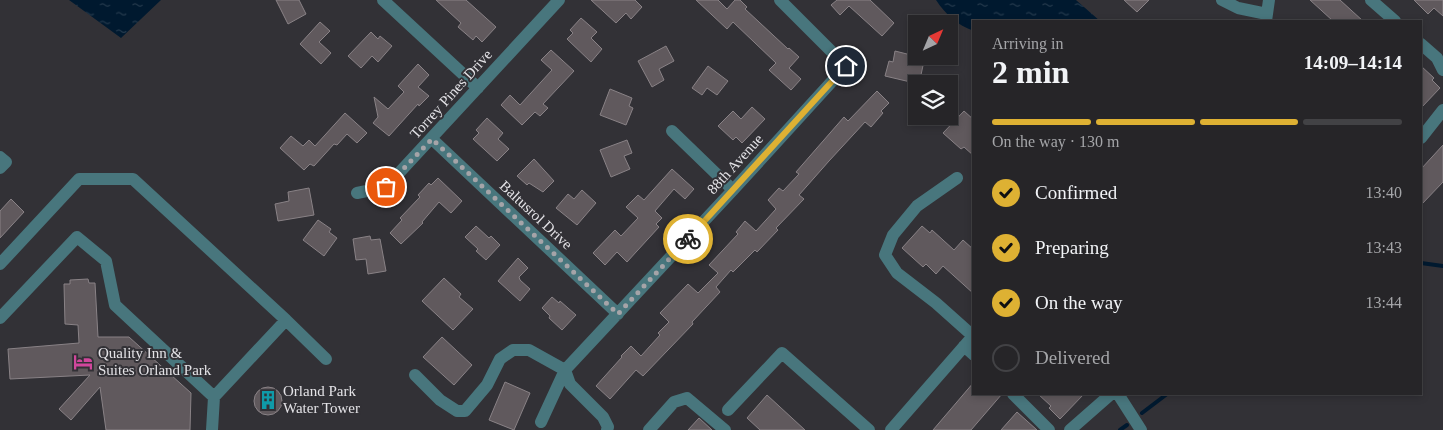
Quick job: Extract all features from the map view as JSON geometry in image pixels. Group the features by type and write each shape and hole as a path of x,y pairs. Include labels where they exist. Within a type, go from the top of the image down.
{"street":[{"path":"384,0 478,88"},
{"name":"Torrey Pines Drive","path":"357,193 386,187 559,0"},
{"name":"88th Avenue","path":"564,370 618,314 846,66 780,0"},
{"path":"1222,0 1267,18 1269,0"},
{"path":"1371,0 1394,20"},
{"path":"1422,45 1437,58 1443,70"},
{"path":"1422,137 1443,110"},
{"path":"672,131 733,190"},
{"name":"Baltusrol Drive","path":"432,139 618,314"},
{"path":"0,157 6,162 0,168"},
{"path":"891,430 970,339 936,303 896,273 885,255 893,235 917,206 958,178"},
{"path":"0,264 79,179 133,179 326,358"},
{"path":"0,318 77,236 106,261 115,305 214,396"},
{"path":"212,430 214,396 286,320"},
{"path":"415,376 440,400 457,411 465,411 487,384 500,359 513,350 529,350 564,370 570,384 603,417 608,427 607,430"},
{"path":"728,410 782,353 869,430"},
{"path":"541,422 564,370"},
{"path":"1014,395 1049,430"},
{"path":"1070,430 1111,395"},
{"path":"1119,395 1140,430"},
{"path":"649,430 674,402 687,398 725,430"}],"water":[{"path":"69,0 161,0 121,38"},
{"path":"936,0 1076,0 1099,20 972,20 972,30 958,23 958,15 948,15"}],"building":[{"path":"276,0 299,0 306,14 288,24"},
{"path":"436,0 466,0 496,27 482,42 476,36 473,40 458,27 461,23"},
{"path":"591,0 635,0 642,7 631,19 626,13 616,23"},
{"path":"696,0 718,0 727,9 735,0 740,0 747,7 745,9 799,57 789,68 801,79 791,90 769,70 776,63 733,22 727,29"},
{"path":"837,0 870,0 894,23 882,36 849,6 840,15 831,5"},
{"path":"1124,0 1149,0 1137,12"},
{"path":"1310,0 1340,0 1362,20 1332,20"},
{"path":"1414,0 1443,0 1443,16 1434,8 1428,14"},
{"path":"581,18 597,32 591,38 602,49 591,62 567,39 573,33 570,30"},
{"path":"320,22 330,31 319,42 331,53 321,64 300,44"},
{"path":"371,32 378,39 380,36 392,46 378,62 372,56 361,68 348,56"},
{"path":"666,46 674,61 659,69 664,80 652,87 638,61"},
{"path":"551,50 574,71 543,104 548,108 540,116 535,112 522,125 501,105 510,95 520,105 552,70 541,60"},
{"path":"895,51 908,54 908,65 923,65 921,75 908,75 908,81 885,76 889,61 893,62"},
{"path":"418,64 429,75 418,87 429,96 419,106 418,104 389,136 373,123 378,117 374,97 388,109 404,92 398,86"},
{"path":"708,66 728,81 717,95 707,88 702,95 692,88"},
{"path":"1422,67 1434,78 1432,80 1440,88 1422,107"},
{"path":"610,89 632,98 629,106 633,108 626,125 600,115"},
{"path":"877,91 889,103 881,111 883,113 871,127 865,122 829,161 799,195 804,199 776,228 778,230 757,252 755,250 733,272 731,270 716,287 720,292 692,322 693,324 643,376 636,370 610,399 596,386 621,356 631,346 641,356 669,322 660,313 688,284 698,293 718,273 709,265 738,234 736,232 745,221 756,231 776,209 768,200 779,188 783,191 799,174 796,172 844,117 848,121"},
{"path":"752,107 765,119 742,143 736,137 733,140 718,126 733,111 741,119"},
{"path":"964,111 972,118 972,154 964,147 961,149 943,133 951,125 958,125 958,117"},
{"path":"345,113 367,133 357,143 347,134 337,145 334,144 314,166 310,164 304,170 280,148 291,136 303,146 309,140 315,146"},
{"path":"487,118 503,133 498,139 509,149 497,161 473,139 479,133 476,130"},
{"path":"627,140 632,153 624,156 630,169 611,177 600,150"},
{"path":"1443,145 1443,182 1422,204 1422,168"},
{"path":"534,159 554,181 543,192 529,183 527,185 517,176"},
{"path":"672,169 694,189 685,199 674,189 655,211 662,218 656,224 659,227 627,262 617,252 605,265 593,253 615,230 621,236 638,218 626,207 638,195 644,200"},
{"path":"438,178 462,201 451,213 439,202 423,223 401,244 390,233 402,220 400,218 420,197 418,195 429,183 431,185"},
{"path":"309,188 314,215 278,221 275,204 289,201 288,192"},
{"path":"582,190 596,203 577,225 556,208 568,194 574,199"},
{"path":"11,199 24,212 0,238 0,211"},
{"path":"318,220 331,229 329,232 337,238 324,256 303,240"},
{"path":"476,226 500,245 486,260 476,251 478,249 465,237"},
{"path":"922,226 930,233 932,230 954,250 963,240 972,248 972,292 943,266 936,274 926,264 923,267 902,248"},
{"path":"370,236 371,240 380,239 386,271 368,274 366,259 356,260 353,239"},
{"path":"518,258 528,268 519,277 520,280 530,289 520,301 498,281"},
{"path":"444,278 461,294 459,297 473,309 453,330 422,301"},
{"name":"Quality Inn & Suites Orland Park","path":"88,279 89,283 95,283 98,337 129,337 191,393 190,430 106,430 100,387 71,420 59,409 90,375 10,379 8,349 79,343 78,325 65,324 64,284 70,284 70,280"},
{"path":"552,297 559,303 560,301 576,315 562,330 549,318 550,316 542,308"},
{"path":"442,337 472,365 454,385 423,357"},
{"path":"505,382 530,393 514,430 489,420"},
{"path":"972,384 972,395 1001,395 971,430 933,430"},
{"name":"Orland Park Water Tower","path":"268,387 278,391 282,401 278,411 268,415 258,411 254,401 258,391"},
{"path":"767,395 805,430 760,430 747,418"},
{"path":"1039,395 1083,395 1060,419 1049,408 1051,406"},
{"path":"1017,412 1037,430 1001,430"},
{"path":"699,418 712,430 688,430"}],"waterway":[{"path":"1422,263 1443,266"},
{"path":"1142,413 1166,395"},
{"path":"1120,430 1127,425"}],"way so far":[{"path":"386,187 432,139 618,314 688,239"}],"place":[{"name":"Quality Inn & Suites Orland Park","path":"83,362"},
{"name":"Orland Park Water Tower","path":"268,400"}],"route":[{"path":"688,239 846,66"}]}
